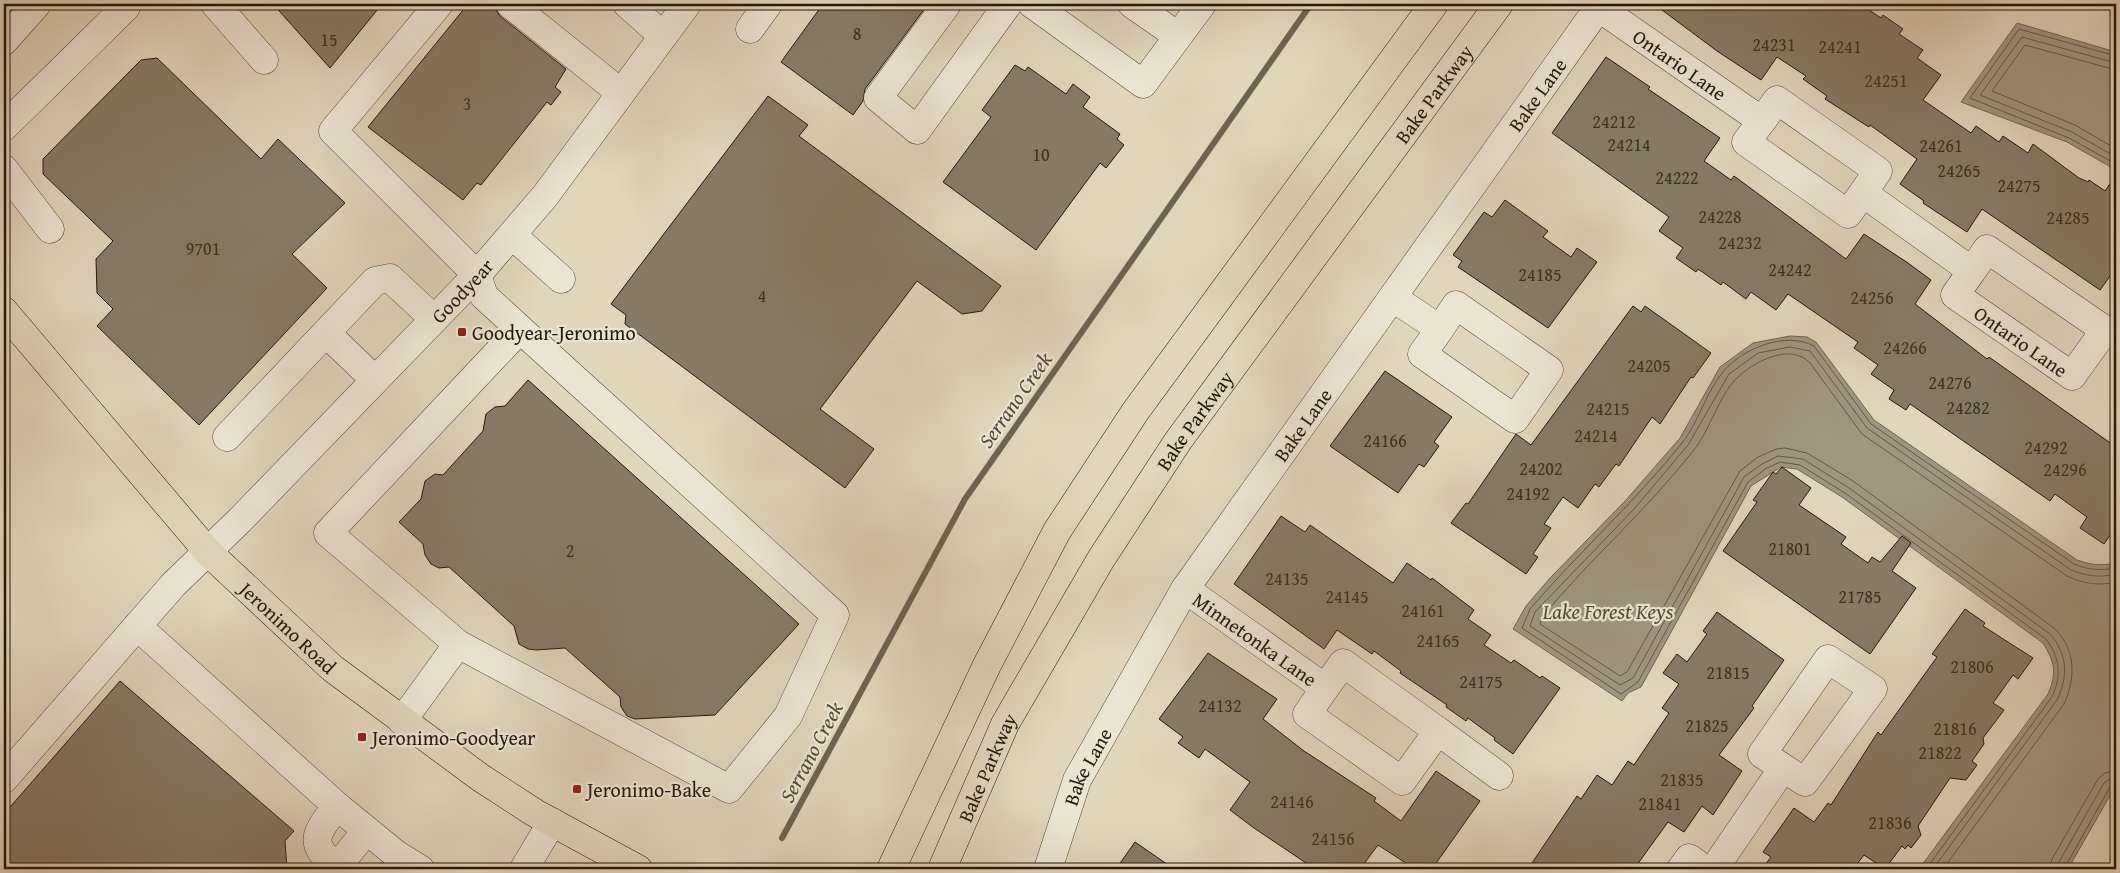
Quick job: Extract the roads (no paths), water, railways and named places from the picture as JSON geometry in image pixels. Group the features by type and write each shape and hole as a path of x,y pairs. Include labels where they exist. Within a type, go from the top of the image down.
{"main road":[{"path":"891,869 987,665 1057,531 1135,412 1434,4"},
{"name":"Bake Parkway","path":"942,869 1005,724 1101,559 1178,441 1499,4"},
{"name":"Jeronimo Road","path":"4,311 208,552 332,668 481,778 552,822 638,869"}],"street":[{"path":"4,41 37,4"},
{"path":"215,4 264,60"},
{"path":"439,4 333,131 477,275 484,296 835,615 788,716 730,789 458,644 328,533 520,329"},
{"path":"510,4 621,93"},
{"path":"627,4 663,36"},
{"name":"Goodyear","path":"4,779 173,585 208,552 477,275 545,196 687,4"},
{"path":"750,29 768,4"},
{"path":"947,4 878,98 918,130 1008,4"},
{"path":"1032,4 1144,84 1202,4"},
{"path":"1132,4 1178,36"},
{"path":"4,127 126,5"},
{"name":"Ontario Lane","path":"1600,5 1762,121"},
{"name":"Bake Lane","path":"1048,869 1077,780 1185,589 1600,5"},
{"path":"1776,100 1878,171 1848,214 1746,142 1762,121 1776,100"},
{"path":"4,169 50,229"},
{"path":"1863,193 1972,271"},
{"path":"512,235 561,279"},
{"name":"Ontario Lane","path":"1987,249 2105,330 2072,376 1955,295 1972,271 1987,249"},
{"path":"227,437 375,280 390,278 434,319"},
{"path":"1393,298 1440,329"},
{"path":"1456,305 1549,370 1515,419 1422,354 1440,329 1456,305"},
{"path":"326,333 375,380"},
{"name":"Minnetonka Lane","path":"1185,589 1326,688"},
{"path":"137,626 366,831 390,862 420,869"},
{"path":"402,721 458,644"},
{"name":"Minnetonka Lane","path":"1343,663 1438,731 1402,781 1307,714 1326,688 1343,663"},
{"path":"1438,731 1499,776"},
{"path":"1714,869 1783,768"},
{"path":"337,806 319,829 318,842 320,853 338,868 366,831"},
{"path":"524,869 552,822"},
{"path":"1681,869 1689,858 1704,869"}],"water":[{"path":"2017,23 2116,52 2116,170 2067,142 1961,102"},
{"name":"Lake Forest Keys","path":"1790,336 1807,337 1816,342 1874,420 2077,560 2096,564 2116,563 2116,785 2068,869 1919,869 2048,694 2054,674 2052,662 2043,643 1842,497 1797,469 1781,467 1751,486 1641,687 1628,693 1622,701 1513,629 1526,606 1550,578 1626,500 1680,438 1720,367 1753,343"}],"waterway":[{"name":"Serrano Creek","path":"782,838 965,499 1311,4"}],"place":[{"name":"Goodyear-Jeronimo","path":"462,332"},
{"name":"Jeronimo-Goodyear","path":"362,737"},
{"name":"Jeronimo-Bake","path":"577,789"}]}
